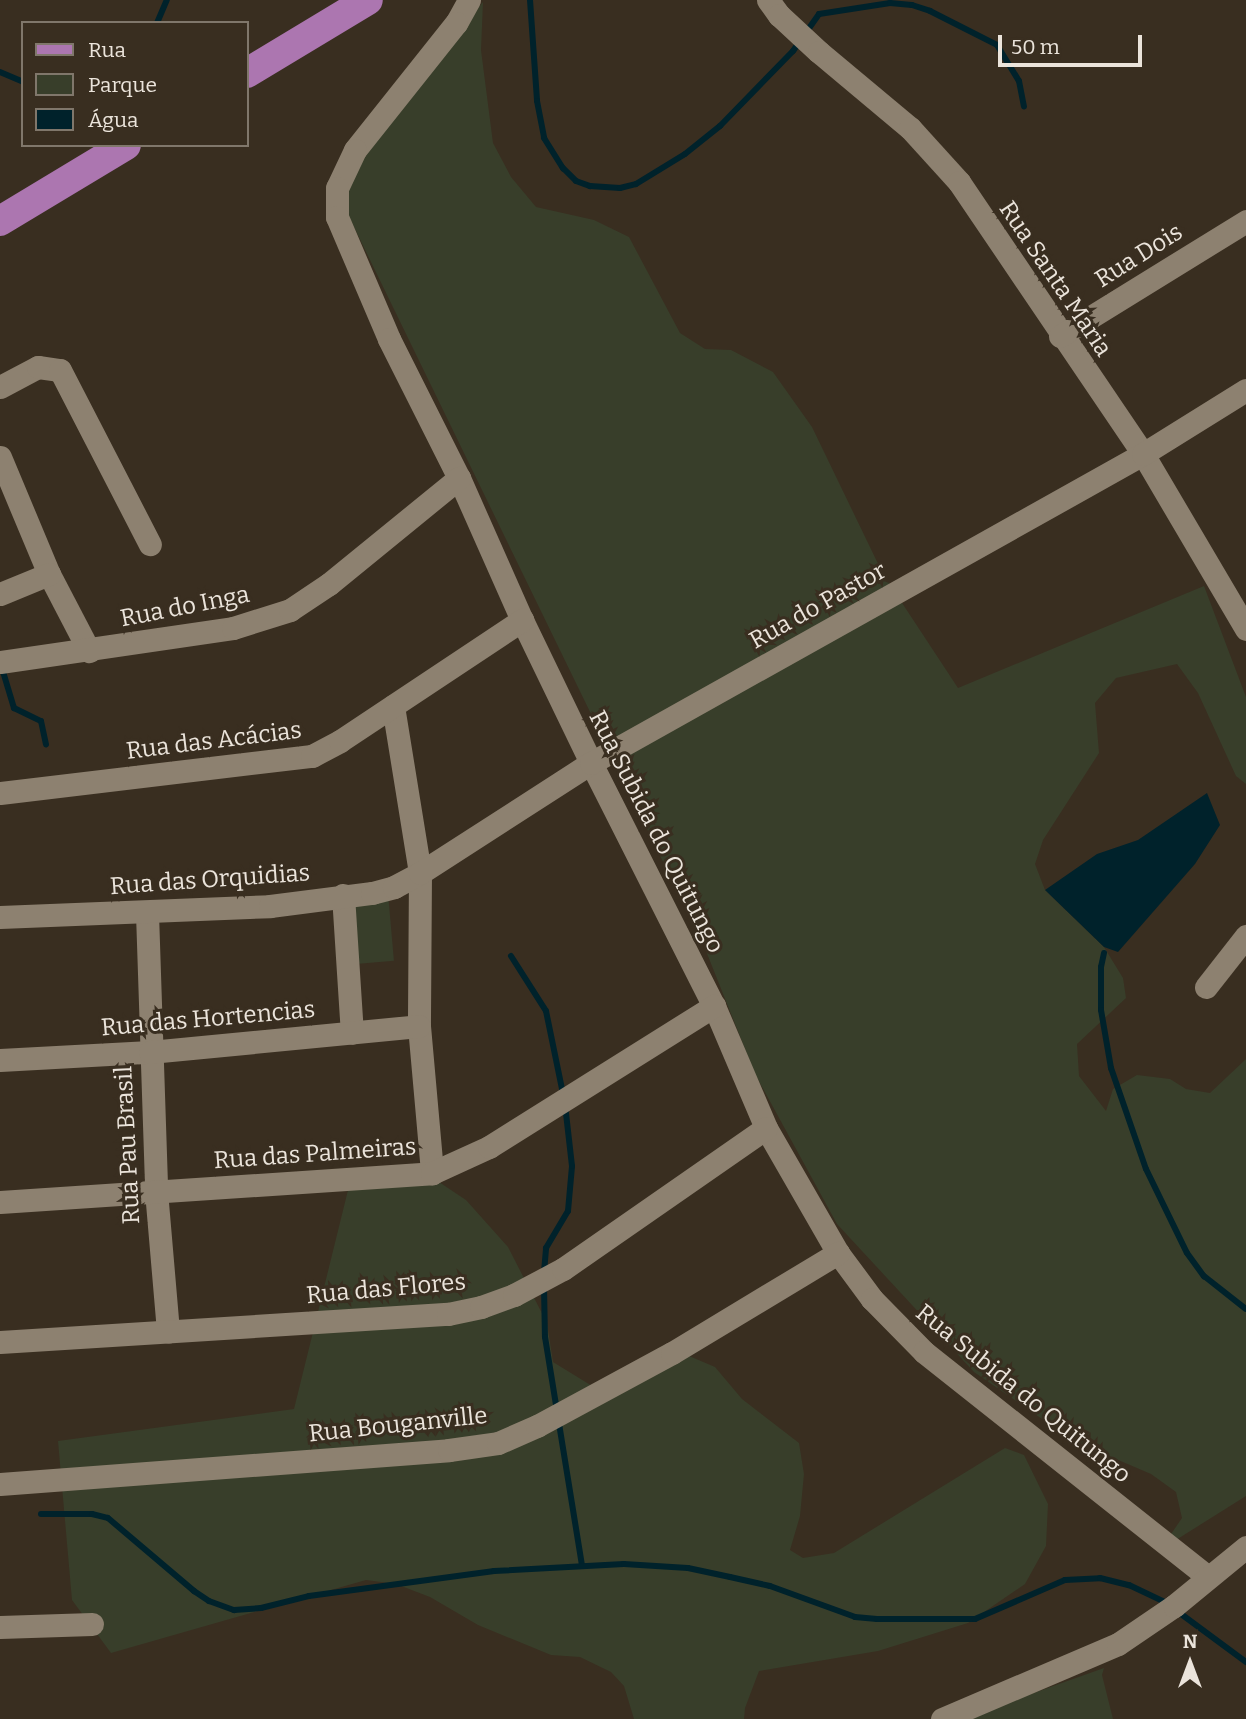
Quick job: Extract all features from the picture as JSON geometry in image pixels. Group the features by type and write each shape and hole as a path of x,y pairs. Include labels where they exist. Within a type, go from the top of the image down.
{"main road":[{"path":"248,72 368,0"},
{"path":"0,221 123,147"}],"street":[{"name":"Rua Subida do Quitungo","path":"469,0 456,23 355,150 337,188 337,217 389,339 459,478 522,620 591,763 714,1006 766,1128 838,1253 873,1299 924,1352 1208,1577"},
{"name":"Rua Santa Maria","path":"768,0 779,15 819,52 910,128 959,182 1060,336 1143,454 1246,629"},
{"name":"Rua Dois","path":"1060,336 1246,221"},
{"path":"0,387 31,370 54,367 64,376 150,544"},
{"name":"Rua do Pastor","path":"420,873 591,763 1143,454 1246,390"},
{"path":"0,457 49,574 89,651"},
{"name":"Rua do Inga","path":"0,662 233,628 290,610 329,584 459,478"},
{"path":"0,594 49,574"},
{"name":"Rua das Acácias","path":"0,793 312,756 522,620"},
{"path":"393,706 420,873 419,1026 432,1172"},
{"name":"Rua das Orquidias","path":"0,917 270,906 372,893 394,887 420,873"},
{"path":"342,895 352,1033"},
{"name":"Rua Pau Brasil","path":"148,913 149,1052 156,1191 168,1331"},
{"path":"1206,987 1246,936"},
{"name":"Rua das Palmeiras","path":"0,1202 432,1172 489,1147 714,1006"},
{"name":"Rua das Hortencias","path":"0,1060 149,1052 419,1026"},
{"name":"Rua das Flores","path":"0,1342 448,1314 481,1307 514,1295 563,1269 766,1128"},
{"name":"Rua Bouganville","path":"0,1484 449,1450 498,1443 537,1426 672,1353 838,1253"},
{"path":"942,1719 1118,1644 1174,1606 1246,1547"},
{"path":"0,1627 92,1624"}],"green space":[{"path":"483,2 481,50 493,143 511,177 536,207 594,220 629,237 680,333 705,349 731,350 773,372 812,427 883,574 958,688 1204,586 1246,697 1246,784 1236,776 1198,693 1177,664 1116,678 1095,703 1099,753 1043,840 1035,864 1045,890 1104,947 1123,978 1126,998 1077,1044 1079,1076 1106,1111 1113,1089 1137,1075 1170,1079 1186,1089 1210,1093 1246,1059 1246,1496 1160,1550 1182,1518 1176,1492 1151,1474 1074,1441 974,1372 837,1224 755,1074 704,946 334,186"},
{"path":"388,893 394,961 356,964 350,896"},
{"path":"351,1178 436,1180 466,1200 508,1247 547,1323 553,1362 597,1389 668,1347 715,1367 742,1399 799,1443 804,1474 800,1516 790,1550 803,1558 834,1553 1005,1448 1024,1455 1048,1504 1046,1546 1025,1584 968,1623 878,1651 759,1671 745,1708 744,1719 634,1719 624,1686 611,1672 580,1657 551,1655 478,1625 430,1597 396,1584 366,1580 111,1653 72,1600 58,1441 294,1409"},
{"path":"1104,1668 1102,1675 1113,1719 960,1719"}],"water":[{"path":"1207,793 1220,825 1195,864 1118,952 1104,947 1045,890 1097,854 1138,840"}],"waterway":[{"path":"158,21 167,0"},
{"path":"530,0 537,101 544,138 563,168 576,181 590,186 620,188 636,184 685,154 720,126 793,51 819,14 890,3 912,5 930,11 997,45 1019,81 1024,107"},
{"path":"0,72 21,81"},
{"path":"1,665 14,708 41,721 46,744"},
{"path":"1104,953 1101,967 1101,1010 1111,1068 1146,1169 1187,1253 1204,1276 1246,1309"},
{"path":"511,956 546,1011 563,1094"},
{"path":"544,1272 546,1248 568,1211 572,1166 565,1105"},
{"path":"544,1287 545,1337 582,1565"},
{"path":"41,1514 92,1514 108,1518 194,1591 209,1601 234,1610 261,1608 309,1596 494,1571 624,1564 688,1568 730,1577 770,1586 855,1617 877,1619 975,1619 1065,1580 1100,1578 1129,1585 1169,1604"},
{"path":"1177,1611 1246,1662"}]}
